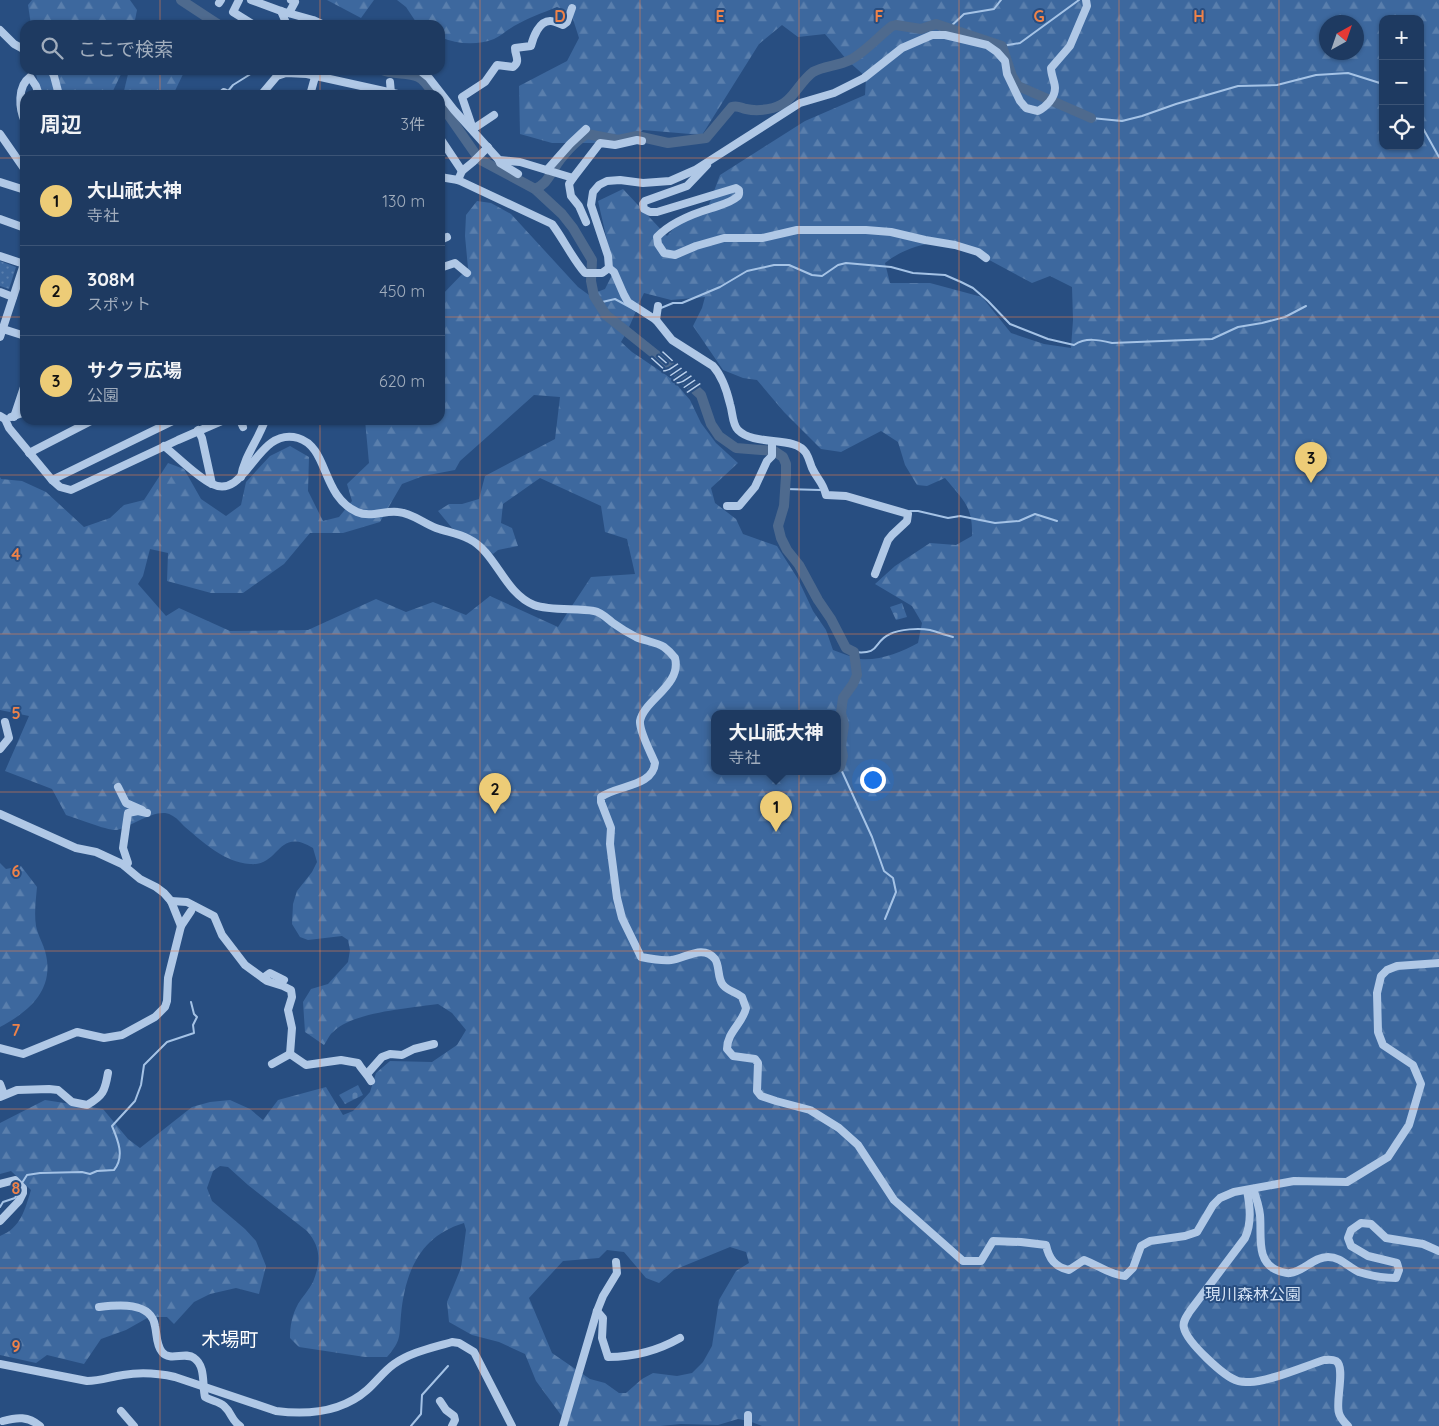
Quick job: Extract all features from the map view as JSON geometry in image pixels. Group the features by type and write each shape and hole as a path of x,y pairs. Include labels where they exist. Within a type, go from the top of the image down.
{"street":[{"path":"239,0 233,12 246,20"},
{"path":"250,0 313,20"},
{"path":"285,12 295,2 291,0"},
{"path":"875,574 888,540 898,528 908,522 908,514 846,496 826,495 824,485 812,469 806,452 791,444 772,444 753,439 739,431 735,426 731,405 718,371 672,340 657,313 643,310 628,302 614,272 609,268 608,256 591,205 593,192 599,185 607,181 620,180 644,183 670,181 708,163 800,103 834,92 864,78 902,48 932,35 945,35 988,45 1005,61 1010,80 1020,101 1026,108 1038,111 1048,104 1054,94 1055,87 1051,68 1070,46 1087,6 1086,0"},
{"path":"474,130 462,97 485,82 497,65 513,67 518,62 515,48 531,46 536,31 546,22 552,21 563,25 567,22 572,8"},
{"path":"285,12 286,20"},
{"path":"0,30 20,47"},
{"path":"54,75 58,90"},
{"path":"265,90 280,75"},
{"path":"309,75 310,90"},
{"path":"313,75 374,90"},
{"path":"430,75 442,90"},
{"path":"22,90 30,77 37,90"},
{"path":"390,82 390,90"},
{"path":"445,94 474,130 485,149 499,160 500,163 518,174"},
{"path":"474,130 494,115"},
{"path":"548,170 574,139 586,129"},
{"path":"0,134 4,144 20,164"},
{"path":"586,222 579,206 571,196 569,184 573,178 600,143 615,145 637,140 642,141"},
{"path":"445,146 462,171"},
{"path":"458,180 462,171 485,149"},
{"path":"499,160 520,162 573,178"},
{"path":"708,163 707,168 687,186 650,198 643,204 644,209 650,212 658,212 736,188 739,190 739,194 728,202 687,217 667,227 657,237 658,244 664,253 675,255 696,246 724,238 762,238 796,230 866,230 891,232 955,245 978,252 986,258"},
{"path":"445,178 458,180 552,224 561,235 577,264 585,273 602,273 609,268"},
{"path":"0,182 20,188"},
{"path":"0,219 20,226"},
{"path":"0,256 20,262"},
{"path":"445,266 455,263 467,273"},
{"path":"20,275 1,331 20,335"},
{"path":"0,292 13,297"},
{"path":"14,417 20,399"},
{"path":"2,418 20,414"},
{"path":"2,418 52,480 60,487 71,490 207,425"},
{"path":"29,453 83,425"},
{"path":"52,480 166,425"},
{"path":"241,476 242,467 262,432 264,425"},
{"path":"198,430 202,438 212,484"},
{"path":"164,446 212,484 220,486 228,485 241,476 266,446 276,438 292,437 301,439 314,448 327,480 340,500 358,512 370,514 396,511 407,514 436,528 469,539 475,542 482,550 512,589 520,597 533,605 597,611 636,637 664,647 675,658 676,670 670,682 643,715 640,722 654,763 654,770 649,776 640,781 607,792 601,797 601,802 611,828 611,852 622,918 640,957 673,960 702,952 716,960 724,987 742,997 746,1008 743,1017 727,1042 727,1049 733,1056 755,1059 758,1063 757,1091 761,1096 810,1110 838,1128 858,1145 894,1200 963,1260 981,1261 993,1241 1021,1242 1046,1245 1048,1256 1060,1268 1069,1270 1084,1260 1098,1265 1116,1276 1124,1276 1132,1268 1141,1246 1150,1241 1185,1236 1197,1232 1213,1205 1220,1198 1234,1192 1294,1181 1347,1182 1388,1157 1409,1125 1421,1084 1413,1065 1383,1045 1378,1032 1377,994 1381,976 1387,970 1397,966 1439,963"},
{"path":"727,506 739,506 755,486 767,461 772,456 772,444"},
{"path":"0,749 8,738 5,722"},
{"path":"118,787 126,803 141,808 145,812 130,811 127,816 123,848 128,863 125,866"},
{"path":"0,814 76,848 96,852 125,866 140,879 161,890 171,901 181,926"},
{"path":"171,901 187,902 214,916 222,936 246,965 263,978 283,986 292,994 288,1010 292,1028 290,1054"},
{"path":"0,1048 23,1054 77,1032 104,1038 122,1035 155,1017 165,1007 168,978 181,926 191,911"},
{"path":"263,978 270,973 284,980"},
{"path":"290,1054 306,1065 341,1060 358,1063 362,1072 369,1077 382,1057 390,1054 402,1055 414,1049 434,1044"},
{"path":"272,1064 290,1054"},
{"path":"0,1097 17,1090 49,1089 58,1090 72,1102 87,1105 99,1098 105,1087 108,1072"},
{"path":"0,1084 3,1092 0,1097"},
{"path":"0,1184 15,1180 21,1185 23,1193 0,1221"},
{"path":"1250,1190 1260,1213 1261,1250 1266,1263 1273,1269 1281,1272 1288,1274 1299,1271 1317,1259 1330,1257 1343,1261 1357,1271 1373,1276 1396,1278 1399,1270 1397,1263 1368,1256 1350,1246 1348,1238 1352,1230 1361,1223 1371,1224 1386,1238 1423,1244 1439,1251"},
{"path":"1250,1190 1248,1232 1190,1311 1183,1327 1189,1340 1204,1356 1238,1381 1251,1382 1262,1380 1324,1360 1334,1360 1340,1365 1338,1409 1341,1418 1348,1426"},
{"path":"563,1426 597,1311 603,1296 617,1273 616,1262"},
{"path":"99,1307 128,1305 150,1314 155,1323 156,1338 161,1351 169,1356 188,1355 194,1357 202,1371 206,1399 223,1405 232,1419 240,1426"},
{"path":"597,1311 603,1318 602,1338 608,1358 643,1352 667,1345 680,1338"},
{"path":"0,1364 87,1381 101,1381 134,1374 158,1373 276,1411 292,1413 318,1411 346,1405 368,1389 394,1364 409,1355 452,1342 474,1352 512,1426"},
{"path":"440,1401 446,1410 454,1416 455,1420 452,1426"},
{"path":"121,1411 134,1426"},
{"path":"748,1415 748,1426"},
{"path":"3,1422 28,1418 40,1426"}],"green space":[{"path":"32,0 130,0 137,10 135,20 30,20 28,5"},
{"path":"327,0 374,0 361,18"},
{"name":"現川森林公園","path":"397,0 1439,0 1439,1426 762,1426 738,1419 718,1425 566,1426 561,1415 536,1381 525,1354 499,1342 472,1335 449,1322 447,1302 461,1268 466,1230 464,1223 436,1237 426,1246 411,1270 403,1299 399,1338 387,1357 365,1357 299,1347 290,1338 291,1325 296,1308 316,1275 318,1255 315,1243 307,1231 228,1167 220,1166 213,1171 207,1188 212,1201 256,1241 266,1266 259,1294 236,1288 210,1294 194,1302 174,1324 167,1317 149,1317 126,1330 101,1339 84,1364 47,1355 36,1363 0,1355 0,1236 7,1233 17,1223 24,1211 31,1190 11,1171 0,1174 0,1123 45,1100 103,1109 128,1139 140,1148 192,1107 210,1102 230,1100 250,1109 263,1120 278,1100 326,1087 343,1115 353,1111 370,1092 376,1073 390,1061 432,1062 457,1045 466,1030 452,1013 438,1004 367,1015 342,1025 329,1036 324,1045 305,1032 303,1002 311,989 328,984 348,962 350,950 348,940 342,936 308,940 300,937 292,924 293,904 297,891 312,872 317,862 313,848 301,842 292,842 285,844 267,860 260,863 250,864 232,860 215,851 171,815 165,813 151,815 123,828 113,830 66,815 52,789 5,771 29,716 0,710 0,477 1,479 22,481 46,492 84,527 110,518 124,505 144,500 168,463 184,469 201,499 226,516 241,505 246,482 270,456 290,446 309,457 308,491 323,521 339,517 352,501 347,484 369,463 365,425 445,425 445,292 468,268 465,236 466,215 477,201 491,203 511,214 578,287 589,295 605,289 614,271 598,201 623,189 667,236 686,214 707,210 720,175 805,121 865,95 866,77 847,60 825,34 798,37 782,25 759,44 702,135 643,130 628,143 552,143 520,134 519,86 567,61 579,38 571,13 557,7 519,23 494,39 480,43 467,43 445,39 445,20 415,20 406,7","holes":["930,243 967,248 1032,283 1050,276 1072,287 1073,320 1071,348 1044,344 1011,333 982,297 930,283 890,283 885,263 901,253","644,293 671,300 705,297 693,326 723,370 743,378 757,380 784,412 821,449 841,452 881,431 898,442 905,465 917,485 927,486 945,478 966,504 971,517 972,536 956,545 930,543 895,566 875,584 912,606 922,623 918,643 905,650 875,659 860,659 833,650 826,630 813,611 798,579 777,546 743,534 736,519 715,503 711,488 738,463 716,443 701,423 690,400 672,379 632,352 621,342","534,395 560,397 555,439 485,476 479,499 462,504 449,504 438,511 452,528 475,539 493,554 498,550 518,546 512,528 501,523 503,504 540,478 601,506 605,532 627,539 635,574 591,577 558,627 490,596 466,615 433,602 406,612 376,599 308,630 230,631 179,608 166,616 138,584 143,576 150,549 168,553 167,581 211,593 243,593 284,564 310,533 343,533 380,522 402,484 423,476 455,470 460,461","730,1247 746,1252 749,1263 736,1271 719,1300 712,1346 703,1362 692,1373 677,1376 653,1373 642,1379 626,1393 619,1393 605,1383 590,1379 552,1353 529,1298 563,1261 599,1258 607,1250 624,1252 646,1278 659,1283 674,1270"]},
{"path":"36,75 121,75 113,90 40,90"},
{"path":"128,75 183,75 175,90 124,90"},
{"path":"0,261 16,267 9,289 0,286"},
{"path":"902,603 907,617 896,620 890,607"},
{"path":"0,863 6,869 21,866 37,887 36,926 45,951 47,968 46,979 36,999 20,1014 0,1027"},
{"path":"358,1085 363,1095 345,1104 339,1095"}],"waterway":[{"name":"三川川","path":"181,0 211,20"},
{"path":"949,28 964,14 994,9 1001,0"},
{"path":"1002,46 1020,43 1079,0"},
{"path":"535,189 542,185 560,160 578,140 587,134 618,140 637,136 668,143 706,138 732,107 738,106 749,110 760,110 780,105 786,102 813,72 850,60 866,49 892,26 896,25 921,29 936,24 1002,46 1012,76 1018,86 1091,118"},
{"path":"1091,118 1122,121 1238,86 1277,85 1316,75 1348,73 1379,83"},
{"path":"229,90 233,85 249,75"},
{"name":"三川川","path":"413,75 421,78 431,90"},
{"name":"三川川","path":"445,110 479,159 535,189 562,214 573,228 592,260 591,281 594,296 606,315 671,367 701,395 711,424 719,436 736,448 774,451 783,457 786,464 786,476 784,506 778,526 781,538 831,619 846,648 854,652 857,675 843,698 841,713"},
{"path":"1424,130 1439,157"},
{"path":"661,308 673,303 682,303 720,287 747,271 774,265 789,265 812,275 822,276 838,265 846,263 891,267 913,273 945,275 973,288 1010,324 1048,339 1074,345 1088,340 1112,343 1212,339 1238,327 1285,317 1306,306"},
{"path":"598,303 615,299 637,311"},
{"path":"785,489 820,490"},
{"path":"910,511 948,518 960,516 995,523 1019,521 1035,514 1057,521"},
{"path":"854,652 869,652 884,637 904,630 930,630 953,637"},
{"name":"三川川","path":"841,713 844,725 841,746"},
{"name":"三川川","path":"841,746 843,756 841,763"},
{"path":"841,769 872,837 884,871 893,878 896,892 885,919"},
{"path":"22,1183 27,1175 40,1173 82,1172 90,1174 97,1171 114,1170 120,1154 112,1126 135,1101 141,1085 144,1065 167,1042 194,1033 193,1025 197,1017 194,1014 191,1002"},
{"path":"0,1207 3,1202 15,1198 20,1188"},
{"path":"411,1426 421,1414 422,1395 448,1366"}],"place":[{"name":"サクラ広場","path":"1311,483"},
{"name":"308M","path":"495,814"},
{"name":"大山祇大神","path":"776,832"}],"district":[{"name":"木場町","path":"230,1339"}]}
